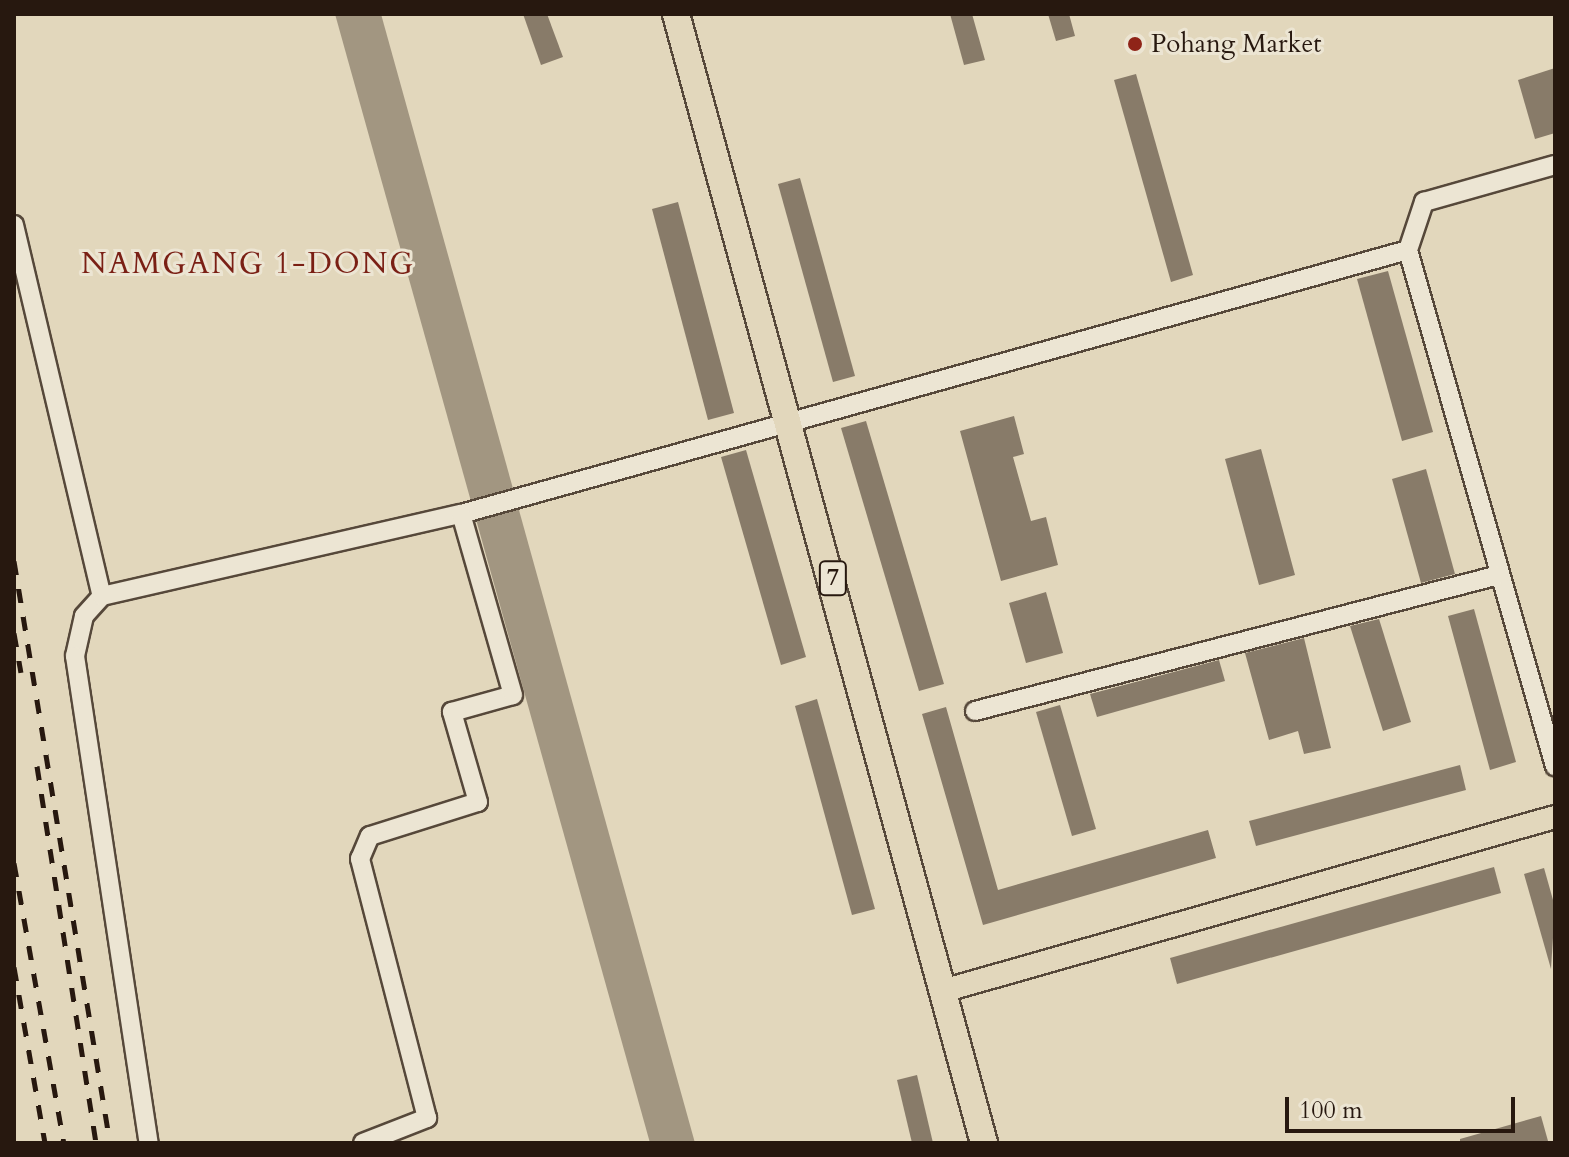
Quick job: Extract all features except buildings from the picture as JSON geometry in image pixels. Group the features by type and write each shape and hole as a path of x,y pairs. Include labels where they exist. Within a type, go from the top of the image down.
{"highway":[{"name":"7","path":"676,14 946,990 984,1143"}],"main road":[{"path":"946,990 1555,817"}],"street":[{"path":"1555,165 1424,202 1408,250 1555,766"},
{"path":"14,225 102,596"},
{"path":"149,1143 75,656 84,616 102,596 461,514 1408,250"},
{"path":"363,1143 427,1118 360,859 370,836 478,802 452,712 513,695 461,514"},
{"path":"975,711 1499,575"}],"shaded area":[{"path":"335,14 381,14 695,1143 650,1143"}],"railway":[{"path":"14,561 110,1143"},
{"path":"14,633 21,672"},
{"path":"37,766 96,1143"},
{"path":"14,863 64,1143"},
{"path":"14,967 45,1143"}],"place":[{"name":"Pohang Market","path":"1135,44"}],"district":[{"name":"NAMGANG 1-DONG","path":"248,264"}]}
